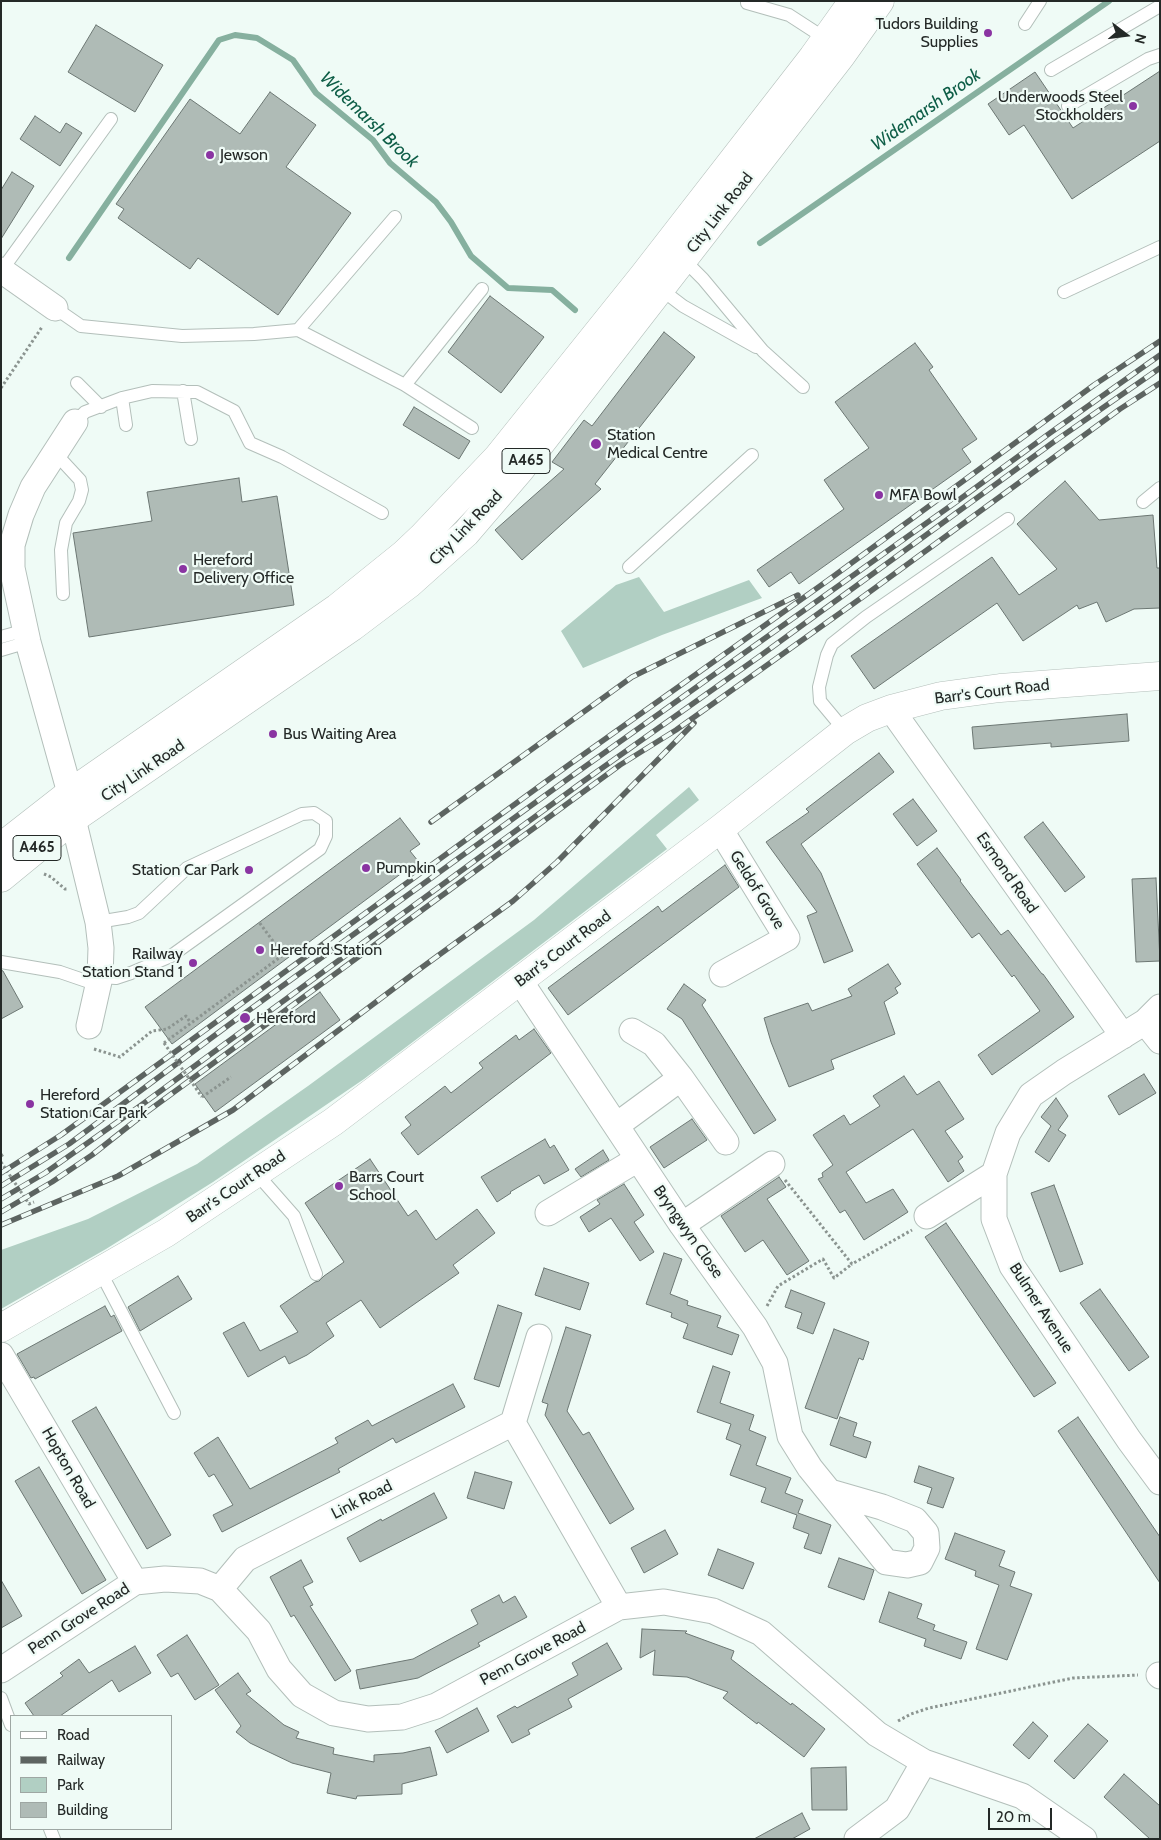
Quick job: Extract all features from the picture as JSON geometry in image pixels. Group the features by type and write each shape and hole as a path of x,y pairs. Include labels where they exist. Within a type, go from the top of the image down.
{"main road":[{"name":"City Link Road","path":"71,806 337,608 404,554 458,501 652,282 853,1"},
{"name":"City Link Road","path":"675,252 841,56 880,1"},
{"name":"Barr's Court Road","path":"1,1328 166,1233 333,1122 720,829 845,730 867,718 891,709 940,696 1000,688 1160,676"},
{"name":"A465","path":"1,847 71,806"},
{"name":"A465","path":"1,878 71,806"}],"street":[{"path":"1,270 55,308"},
{"path":"75,422 33,487 7,541 27,636 71,806 98,922 101,948 99,981 91,1037"},
{"name":"Esmond Road","path":"891,709 1123,1036"},
{"name":"Geldof Grove","path":"720,829 787,938 722,974"},
{"name":"Bryngwyn Close","path":"520,981 682,1225 755,1327 775,1363 790,1436 810,1468 830,1492"},
{"name":"Bulmer Avenue","path":"1155,1023 1123,1036 1064,1072 1031,1095 1008,1133 994,1174 994,1218 1012,1266 1129,1440 1160,1482"},
{"path":"632,1031 654,1044 681,1078 726,1142"},
{"path":"617,1125 681,1078"},
{"path":"548,1213 638,1159"},
{"path":"682,1225 772,1164"},
{"path":"927,1216 994,1174"},
{"path":"539,1336 513,1423 618,1608"},
{"name":"Hopton Road","path":"1,1355 134,1582"},
{"name":"Link Road","path":"220,1589 245,1559 513,1423"},
{"name":"Penn Grove Road","path":"1,1670 134,1582 165,1579 200,1581 220,1589 259,1631 279,1669 302,1695 334,1713 368,1719 402,1717 436,1706 618,1608 664,1602 713,1611 760,1633 877,1734 924,1762 1022,1796 1084,1839"},
{"path":"856,1839 897,1809 924,1762"}],"lane":[{"path":"1025,24 1040,1"},
{"path":"747,3 789,14 826,39"},
{"path":"1051,70 1160,6"},
{"path":"1068,106 1148,59 1160,55"},
{"path":"1,270 111,119"},
{"path":"298,330 395,217"},
{"path":"1064,292 1160,247"},
{"path":"675,252 703,279 763,351 803,387"},
{"path":"652,282 683,306 763,351"},
{"path":"405,385 482,289"},
{"path":"55,308 80,326 182,336 254,334 298,330 405,385 472,428"},
{"path":"77,383 101,407"},
{"path":"75,422 85,412 122,398 152,391 197,392 234,411 250,444 282,457 382,513"},
{"path":"184,391 191,439"},
{"path":"122,398 126,425"},
{"path":"55,453 80,480 82,490 79,501 66,522 62,550 63,594"},
{"path":"628,567 752,455"},
{"path":"1142,502 1160,488"},
{"path":"845,730 820,701 819,687 827,655 832,644 866,618 1008,519"},
{"path":"1,637 27,636"},
{"path":"1,650 27,636"},
{"path":"1,962 99,981 132,974 171,956 320,849 326,836 326,821 314,813 302,814 187,868 149,906 139,913 128,917 98,922"},
{"path":"257,1174 294,1216 316,1274"},
{"path":"100,1271 174,1413"},
{"path":"1,1698 10,1722"}],"path":[{"path":"1,388 55,308"},
{"path":"231,1077 202,1097 164,1043 283,955 259,922"},
{"path":"91,1037 120,1057 152,1031 167,1029 186,1016 190,1022"},
{"path":"1,1162 29,1204 34,1202"},
{"path":"772,1164 852,1264"},
{"path":"755,1327 778,1286 823,1259 834,1278 852,1264 911,1231 927,1216"},
{"path":"877,1734 911,1714 929,1708 1073,1678 1159,1675"}],"green space":[{"path":"639,577 664,612 749,580 762,598 662,635 583,668 561,631 616,585"},
{"path":"689,787 699,800 656,835 667,849 364,1079 213,1182 106,1249 1,1309 1,1250 88,1219 197,1164 308,1086 534,920"}],"building":[{"path":"96,25 163,65 135,112 68,72"},
{"name":"Underwoods Steel Stockholders","path":"1160,71 1160,141 1072,199 1024,125 1009,135 988,104 1035,72 1073,128"},
{"name":"Jewson","path":"270,92 316,125 286,167 351,213 278,315 198,258 190,269 118,218 124,209 116,204 190,99 240,134"},
{"path":"35,116 60,133 66,123 82,133 60,166 20,139"},
{"path":"12,172 34,186 1,239 1,190"},
{"path":"490,296 544,337 501,393 448,352"},
{"name":"Station Medical Centre","path":"664,332 695,357 595,484 601,489 522,560 495,530 564,469 552,462 584,420 592,426"},
{"name":"MFA Bowl","path":"915,343 933,367 929,370 977,439 962,449 971,462 799,584 791,572 769,587 757,570 844,509 824,480 869,448 835,402"},
{"path":"414,407 470,441 459,459 403,425"},
{"name":"Hereford Delivery Office","path":"239,478 242,502 277,496 294,605 89,637 73,533 152,521 147,492"},
{"path":"1065,481 1099,520 1153,515 1157,568 1160,568 1160,608 1134,609 1106,622 1097,602 1079,609 1077,605 1023,641 997,603 874,689 851,656 992,557 1019,595 1057,569 1017,524"},
{"path":"1127,714 1129,741 1051,747 1051,743 974,749 972,727"},
{"path":"879,753 894,772 801,844 821,873 853,951 824,963 807,916 817,912 766,842 809,812 806,809"},
{"path":"913,799 937,831 917,846 893,814"},
{"name":"Hereford Station","path":"400,818 420,844 410,851 418,861 172,1044 145,1007"},
{"path":"1043,822 1085,877 1065,892 1024,837"},
{"path":"937,848 1001,935 1008,930 1074,1017 992,1075 978,1055 1040,1011 1014,975 1012,977 979,933 972,938 917,864"},
{"path":"725,865 739,887 568,1015 548,988 658,906 662,912"},
{"path":"1156,878 1160,961 1136,962 1132,879"},
{"path":"888,964 901,984 895,988 898,993 884,1002 895,1034 831,1060 834,1069 789,1087 771,1042 764,1018 808,1003 812,1011 852,996 848,989"},
{"path":"1,970 23,1007 1,1019"},
{"path":"684,984 706,1000 702,1005 776,1120 754,1134 682,1019 667,1009"},
{"path":"320,992 340,1020 215,1112 195,1084"},
{"path":"534,1029 551,1053 418,1155 401,1133 411,1125 405,1117 445,1086 451,1093 483,1068 479,1063 516,1035 519,1040"},
{"path":"1144,1074 1156,1093 1119,1115 1108,1096"},
{"path":"904,1076 917,1095 939,1081 964,1119 945,1131 963,1157 958,1161 964,1171 948,1182 913,1129 846,1172 866,1203 893,1189 908,1212 864,1240 845,1210 840,1213 818,1179 823,1177 822,1173 833,1165 813,1135 844,1115 850,1125 880,1106 873,1096"},
{"path":"1056,1098 1068,1116 1058,1130 1066,1135 1049,1162 1035,1152 1051,1126 1041,1117"},
{"path":"692,1119 707,1140 664,1168 650,1147"},
{"path":"545,1139 550,1148 554,1145 569,1170 544,1184 539,1175 497,1202 481,1177"},
{"path":"603,1150 609,1160 581,1177 575,1169"},
{"path":"370,1159 408,1216 416,1210 436,1240 477,1209 495,1233 453,1265 459,1273 380,1328 361,1300 326,1323 334,1336 307,1355 289,1364 285,1356 248,1377 223,1333 244,1322 260,1351 298,1332 280,1306 344,1262 305,1203"},
{"path":"779,1177 786,1187 767,1199 809,1261 787,1275 763,1240 745,1252 721,1216"},
{"path":"624,1184 644,1215 634,1222 654,1252 640,1261 611,1218 589,1232 580,1217 600,1204 597,1200"},
{"path":"1054,1185 1083,1264 1060,1272 1031,1193"},
{"path":"946,1223 1056,1383 1034,1397 925,1237"},
{"path":"664,1253 682,1259 670,1294 688,1301 687,1305 721,1316 717,1327 739,1335 732,1355 683,1338 688,1324 671,1317 672,1313 646,1304"},
{"path":"544,1268 589,1283 580,1310 535,1295"},
{"path":"178,1276 192,1299 140,1331 128,1307"},
{"path":"1100,1289 1149,1357 1129,1371 1080,1303"},
{"path":"791,1290 825,1303 813,1334 797,1328 802,1313 785,1307"},
{"path":"498,1305 522,1313 499,1387 474,1379"},
{"path":"105,1306 111,1317 114,1315 122,1331 35,1379 34,1377 31,1378 17,1354"},
{"path":"566,1327 591,1335 567,1411 583,1435 589,1432 634,1509 610,1524 545,1415 548,1404 542,1402"},
{"path":"834,1329 869,1342 863,1360 859,1358 837,1419 805,1408"},
{"path":"713,1366 730,1372 720,1403 754,1415 749,1430 766,1437 756,1465 791,1478 785,1493 803,1500 798,1513 831,1525 821,1554 804,1548 809,1534 793,1528 797,1515 761,1502 766,1488 730,1475 741,1445 726,1439 731,1424 697,1412"},
{"path":"453,1384 465,1407 396,1443 393,1438 338,1469 340,1472 222,1532 213,1515 233,1505 214,1474 209,1477 194,1453 218,1437 250,1489 338,1443 335,1438 368,1420 372,1426"},
{"path":"96,1407 171,1535 147,1549 72,1421"},
{"path":"840,1417 857,1423 853,1436 871,1442 866,1458 830,1445"},
{"path":"1078,1417 1160,1537 1160,1583 1058,1431"},
{"path":"919,1466 954,1478 943,1508 927,1503 932,1488 914,1482"},
{"path":"39,1467 106,1580 82,1594 15,1481"},
{"path":"475,1472 512,1482 504,1509 467,1498"},
{"path":"434,1493 447,1518 360,1562 347,1538"},
{"path":"665,1530 678,1554 644,1573 631,1548"},
{"path":"955,1533 1005,1551 999,1566 1015,1572 1010,1586 1032,1594 1007,1660 976,1649 999,1585 975,1576 976,1571 945,1559"},
{"path":"718,1549 754,1563 743,1589 708,1575"},
{"path":"839,1558 874,1570 864,1600 828,1587"},
{"path":"301,1560 313,1582 303,1587 313,1605 310,1606 351,1671 335,1681 294,1615 291,1617 270,1577"},
{"path":"1,1580 22,1616 1,1628"},
{"path":"889,1592 922,1604 917,1618 935,1625 933,1630 967,1642 961,1659 924,1646 926,1639 879,1622"},
{"path":"499,1595 503,1603 515,1596 527,1617 478,1643 480,1646 418,1678 360,1689 356,1670 413,1659 478,1624 471,1610"},
{"path":"642,1629 687,1631 685,1633 734,1651 731,1659 825,1729 804,1757 723,1698 728,1692 687,1677 653,1675 655,1650 640,1658"},
{"path":"187,1635 219,1685 195,1700 178,1673 171,1677 157,1655"},
{"path":"607,1643 622,1669 568,1699 572,1707 528,1730 530,1734 512,1743 497,1716 515,1706 517,1708 578,1675 572,1663"},
{"path":"135,1646 151,1673 119,1692 112,1680 61,1715 33,1715 25,1703 63,1676 60,1673 79,1659 89,1673"},
{"path":"238,1673 251,1691 246,1694 284,1725 299,1732 296,1738 334,1748 333,1754 374,1762 374,1755 403,1753 430,1747 437,1775 402,1784 402,1794 357,1796 356,1799 327,1793 331,1773 292,1763 250,1743 236,1732 241,1726 215,1690"},
{"path":"477,1708 489,1731 447,1753 435,1731"},
{"path":"1033,1722 1048,1736 1029,1759 1013,1745"},
{"path":"1088,1724 1108,1741 1074,1779 1054,1761"},
{"path":"846,1767 847,1810 812,1810 811,1768"},
{"path":"1124,1774 1160,1806 1160,1839 1150,1839 1104,1797"},
{"path":"802,1813 810,1829 792,1839 754,1839"}],"waterway":[{"name":"Widemarsh Brook","path":"760,243 1109,1"},
{"name":"Widemarsh Brook","path":"69,258 219,40 235,35 257,38 293,60 316,93 373,140 390,163 436,202 451,222 471,256 508,288 552,290 575,310"}],"railway":[{"path":"1,1173 61,1135 570,764 827,581 1094,385 1160,341"},
{"path":"1,1186 69,1144 230,1024 576,773 1160,355"},
{"path":"1,1199 45,1173 140,1106 581,783 760,656 1055,441 1160,368"},
{"path":"1,1212 52,1182 92,1155 144,1114 620,765 676,730 864,596 1120,409 1160,383"},
{"path":"431,822 632,677 798,595"},
{"path":"1,1225 118,1176 233,1110 513,901 557,862 694,723"}],"place":[{"name":"Tudors Building Supplies","path":"988,33"},
{"name":"Underwoods Steel Stockholders","path":"1133,106"},
{"name":"Jewson","path":"210,155"},
{"name":"Station Medical Centre","path":"596,444"},
{"name":"MFA Bowl","path":"879,495"},
{"name":"Hereford Delivery Office","path":"183,569"},
{"name":"Bus Waiting Area","path":"273,734"},
{"name":"Pumpkin","path":"366,868"},
{"name":"Station Car Park","path":"249,870"},
{"name":"Hereford Station","path":"260,950"},
{"name":"Railway Station Stand 1","path":"193,963"},
{"name":"Hereford","path":"245,1018"},
{"name":"Hereford Station Car Park","path":"30,1104"},
{"name":"Barrs Court School","path":"339,1186"}]}
